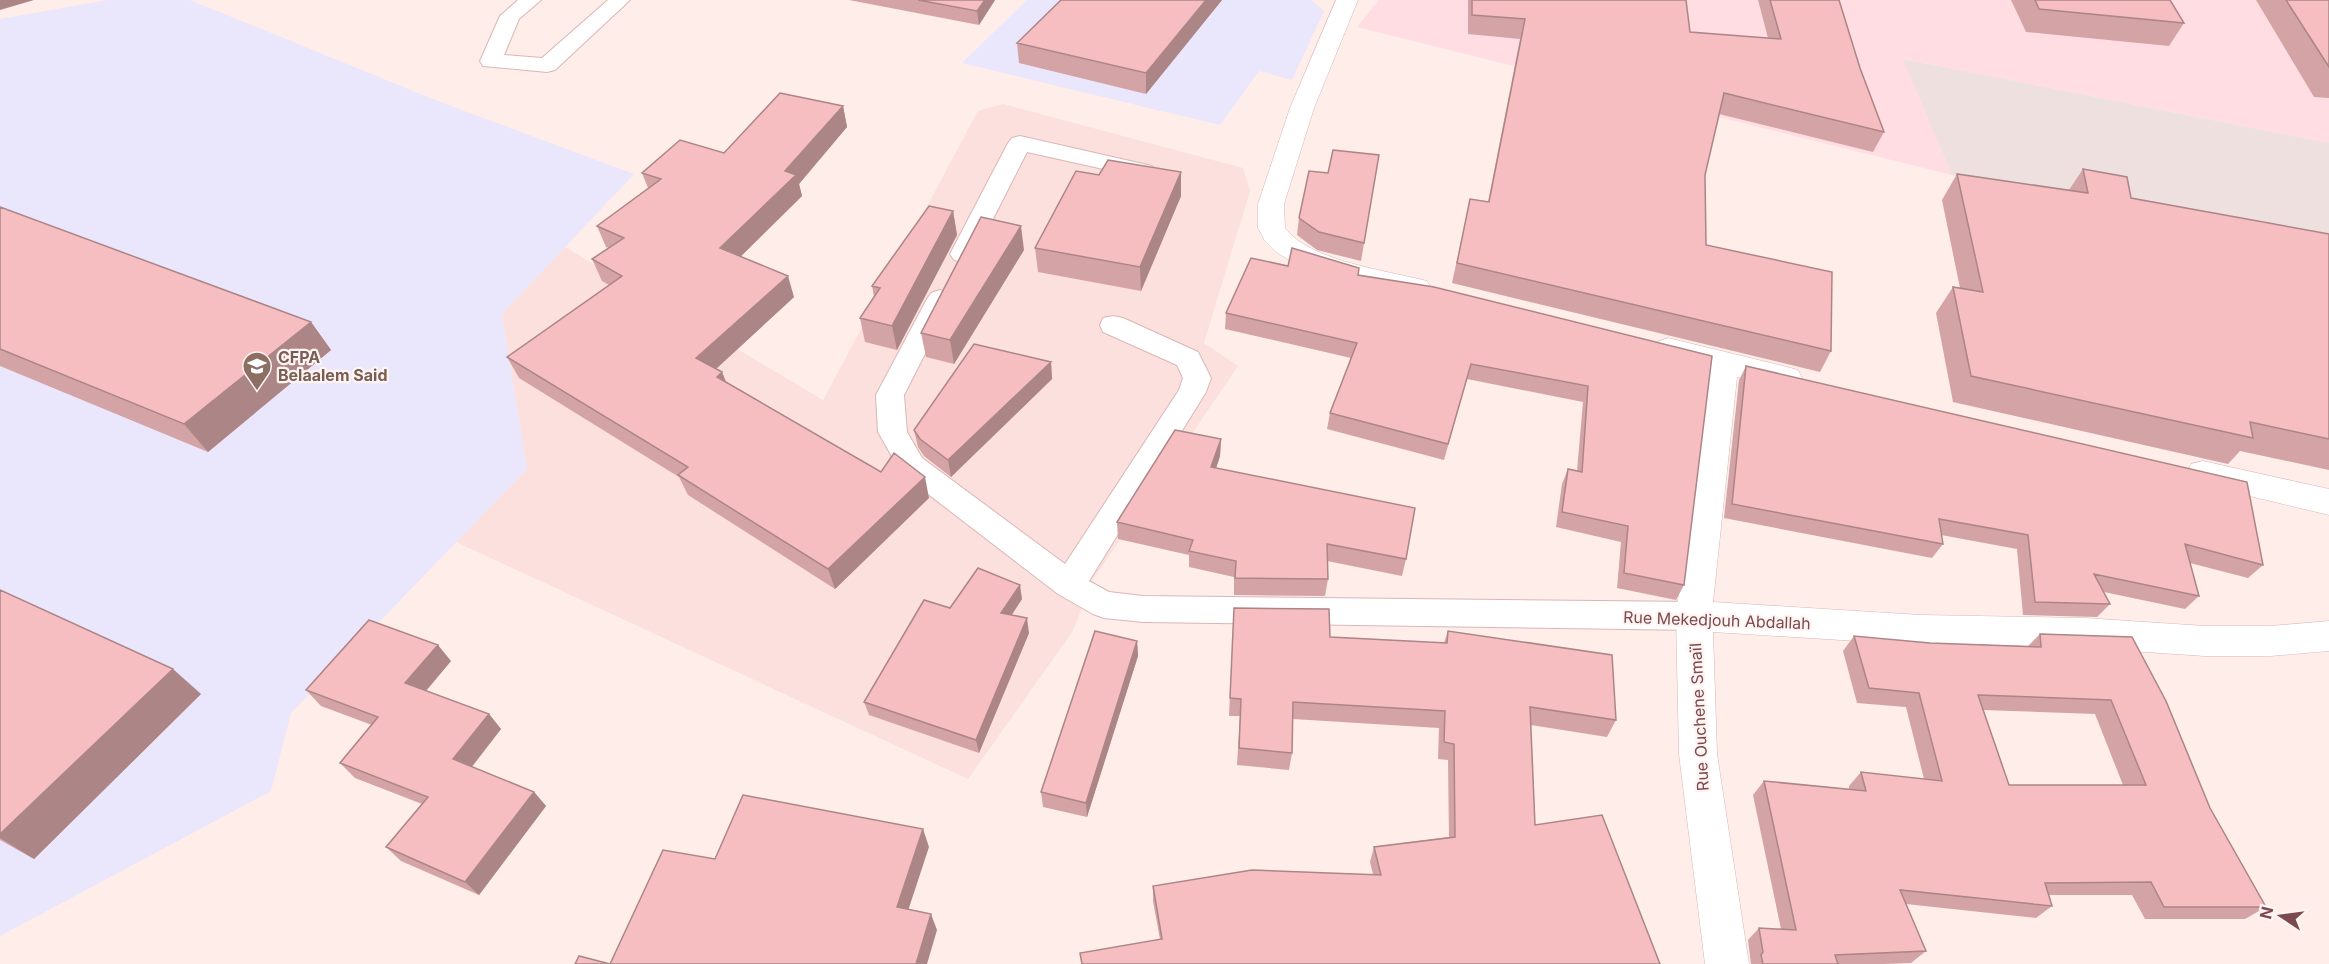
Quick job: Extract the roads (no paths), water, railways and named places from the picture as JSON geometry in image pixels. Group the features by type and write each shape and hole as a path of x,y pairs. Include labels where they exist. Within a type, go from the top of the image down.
{"street":[{"path":"1347,0 1302,108 1271,204 1270,218 1274,235 1306,258 1448,295"},
{"path":"1647,343 1816,384"},
{"name":"Rue Ouchene Smaïl","path":"1723,363 1694,616 1698,754 1726,964"},
{"path":"2178,467 2329,502"},
{"name":"Rue Mekedjouh Abdallah","path":"1694,616 1921,630 2085,633 2205,641 2270,641 2329,636"}],"lane":[{"path":"531,0 510,16 491,62 547,65 620,0"},
{"path":"1113,325 1188,359 1197,378 1192,392 1069,585 912,465 893,432 890,395 1020,143 1150,173"},
{"name":"Rue Mekedjouh Abdallah","path":"1069,585 1104,605 1143,609 1694,616"}],"place":[{"name":"CFPA Belaalem Said","path":"257,392"}]}
